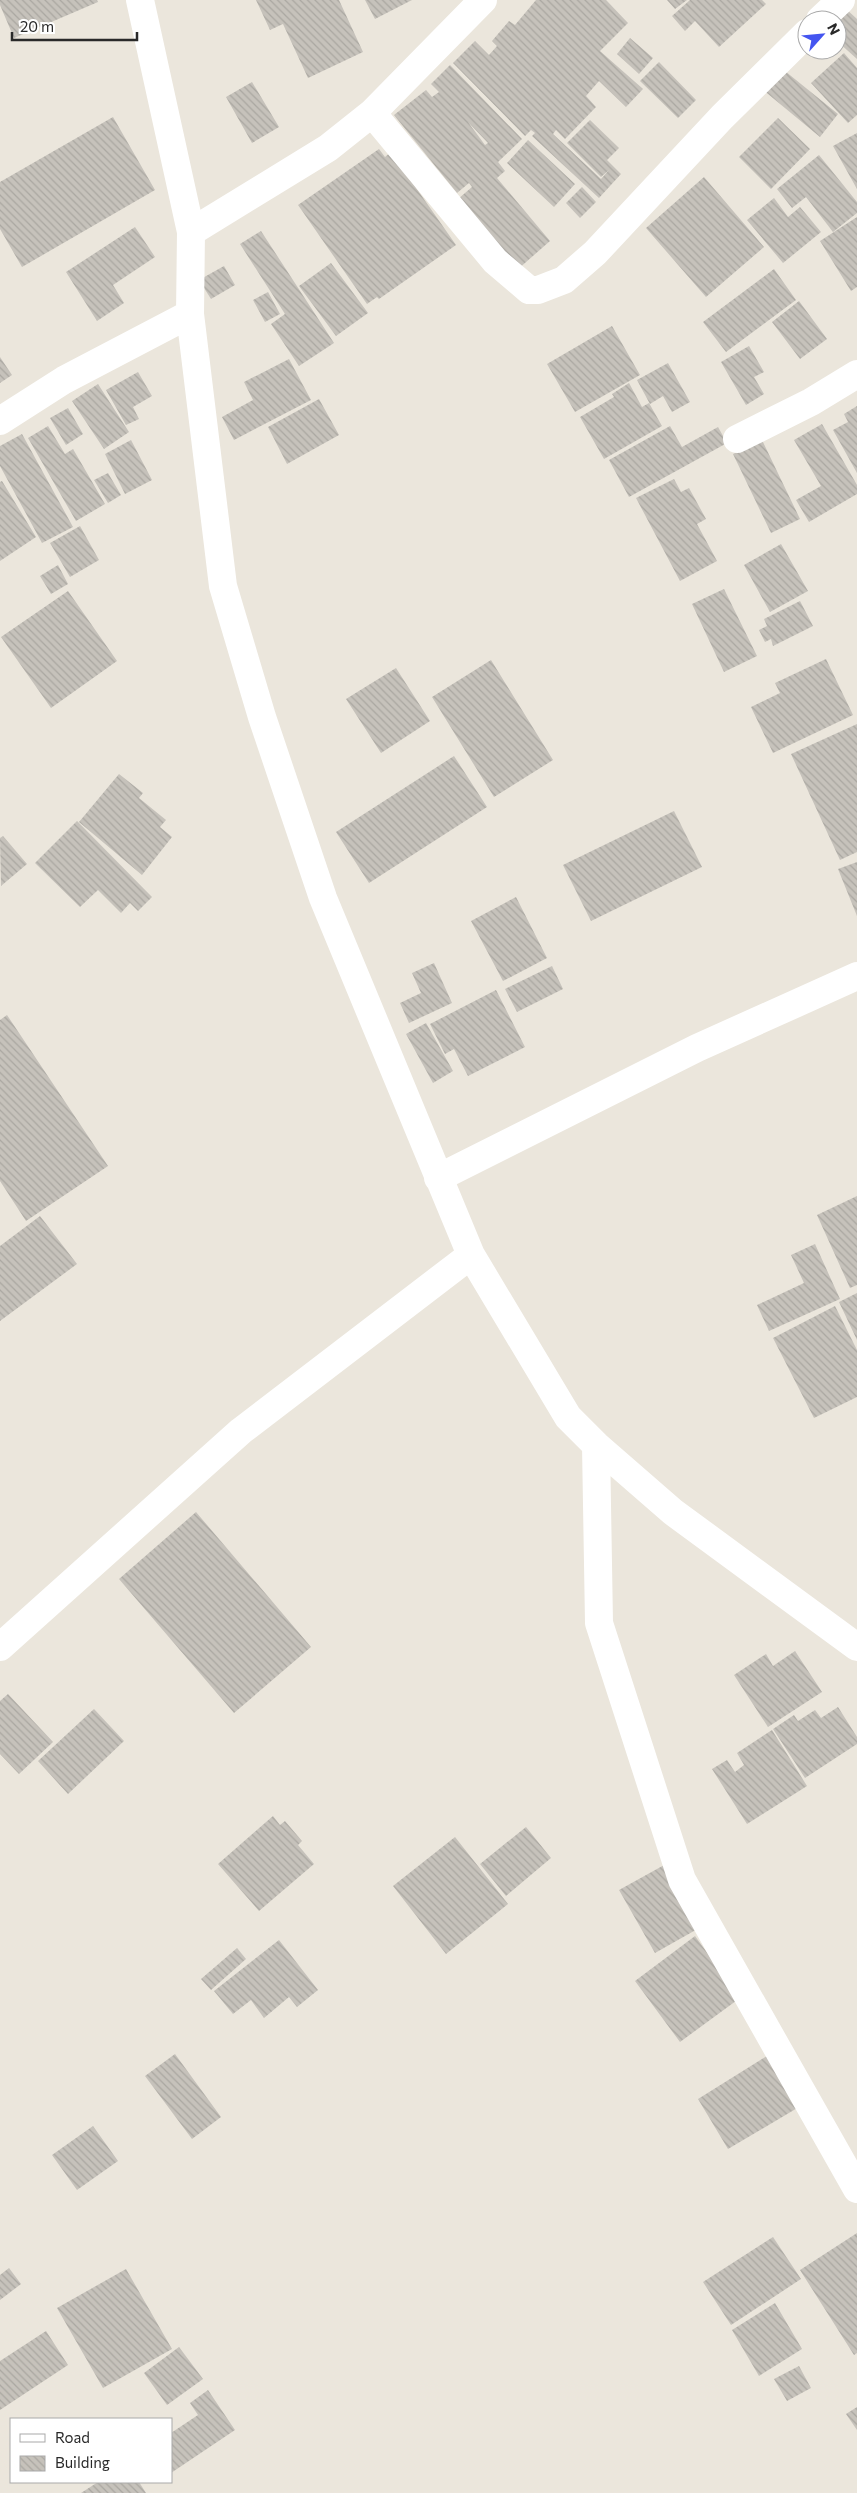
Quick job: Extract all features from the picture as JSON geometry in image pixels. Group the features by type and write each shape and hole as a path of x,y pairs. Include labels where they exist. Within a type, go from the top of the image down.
{"street":[{"path":"140,0 191,232 190,314 223,586 262,717 323,898 471,1255 568,1417 596,1446 673,1512 852,1634"},
{"path":"191,232 328,148 372,113 484,0"},
{"path":"830,10 841,0"},
{"path":"372,113 495,261 529,290 538,290 564,280 595,254 722,117 797,43"},
{"path":"0,421 64,380 190,314"},
{"path":"737,439 811,402 857,374"},
{"path":"438,1178 697,1048 857,976"},
{"path":"0,1647 241,1431 471,1255"},
{"path":"596,1446 599,1623 682,1880 857,2189"}],"building":[{"path":"0,0 97,0 98,2 14,38 0,5"},
{"path":"256,0 339,0 363,52 308,78 283,24 270,30"},
{"path":"365,0 412,0 375,19"},
{"path":"536,0 606,0 628,23 600,51 643,89 626,107 599,81 586,96 596,107 565,139 556,130 553,134 601,179 609,170 601,177 567,143 590,120 619,148 607,160 621,174 599,198 532,136 535,133 531,130 525,136 453,63 475,41 489,55 497,46 492,41 509,21 515,25"},
{"path":"667,0 687,0 675,9"},
{"path":"690,0 762,0 766,4 719,47 695,21 685,31 672,16"},
{"path":"845,8 857,19 857,59 847,50 847,10 844,10"},
{"path":"630,38 653,58 639,74 617,54"},
{"path":"847,56 857,68 857,115 848,123 811,83 836,60 847,60"},
{"path":"659,62 696,100 678,118 640,81"},
{"path":"450,65 522,139 498,162 505,171 497,178 550,241 517,270 458,199 472,187 469,183 457,193 394,115 426,90 432,97 439,92 431,84","holes":["468,122 488,143 485,145"]},
{"path":"780,67 838,114 820,137 762,89"},
{"path":"252,82 279,127 252,143 226,97"},
{"path":"113,117 155,190 22,267 0,229 0,182"},
{"path":"778,118 810,149 771,189 739,157"},
{"path":"857,133 857,189 833,146"},
{"path":"528,140 575,184 554,207 507,163"},
{"path":"379,149 385,157 391,152 456,245 379,299 377,297 367,304 298,205"},
{"path":"819,155 857,202 857,213 833,232 806,197 792,208 777,189"},
{"path":"704,177 764,247 706,297 646,228"},
{"path":"582,187 596,202 580,218 566,203"},
{"path":"774,198 788,217 800,207 821,232 783,263 747,220"},
{"path":"857,217 857,287 851,291 820,241"},
{"path":"135,227 155,257 113,285 124,303 97,321 66,272"},
{"path":"261,231 334,343 299,366 271,324 285,314 240,244"},
{"path":"331,263 368,313 336,336 299,286"},
{"path":"224,266 235,285 211,299 199,280"},
{"path":"774,269 796,300 726,352 703,322"},
{"path":"268,292 280,314 265,322 253,300"},
{"path":"799,301 827,339 800,359 772,322"},
{"path":"612,326 640,375 575,412 547,364"},
{"path":"749,346 764,372 754,377 764,394 746,405 721,362"},
{"path":"0,357 12,375 0,383"},
{"path":"289,359 311,400 234,440 222,417 253,400 244,382"},
{"path":"668,363 690,402 672,412 663,396 650,404 637,380"},
{"path":"138,372 152,396 133,407 139,419 126,425 106,390"},
{"path":"629,383 642,407 649,403 662,426 604,459 580,417 614,397 612,394"},
{"path":"98,384 129,432 104,449 72,401"},
{"path":"319,399 339,435 287,464 268,427"},
{"path":"857,406 857,473 833,430 848,422 844,414"},
{"path":"68,408 83,434 66,445 50,418"},
{"path":"822,424 857,485 857,494 809,522 796,500 821,486 794,440"},
{"path":"48,426 65,454 73,449 105,504 76,521 28,438"},
{"path":"670,426 682,447 718,427 727,443 629,497 609,460"},
{"path":"22,434 73,527 42,543 0,466 0,446"},
{"path":"131,440 152,480 125,494 105,454"},
{"path":"762,440 800,519 771,533 733,454"},
{"path":"108,473 121,495 108,503 94,480"},
{"path":"674,479 681,492 689,488 706,519 697,524 717,561 680,581 636,498"},
{"path":"2,481 36,537 0,561 0,482"},
{"path":"80,526 99,560 70,577 50,543"},
{"path":"781,544 808,591 770,612 744,565"},
{"path":"58,565 68,584 51,594 40,576"},
{"path":"724,589 757,656 724,672 692,604"},
{"path":"68,591 117,661 51,708 1,637"},
{"path":"800,601 813,626 773,646 771,639 765,642 759,630 767,626 764,619"},
{"path":"826,659 853,715 773,753 751,707 780,693 775,683"},
{"path":"491,660 553,760 494,797 432,697"},
{"path":"396,668 430,721 381,753 346,699"},
{"path":"857,724 857,852 840,860 791,754"},
{"path":"454,756 487,807 369,883 336,832"},
{"path":"119,774 143,793 139,798 166,820 160,827 172,837 142,875 79,822"},
{"path":"674,811 702,867 591,921 563,865"},
{"path":"77,821 152,897 138,911 130,903 121,913 98,890 80,907 35,863"},
{"path":"3,836 27,864 1,886 0,838"},
{"path":"857,862 857,916 838,869"},
{"path":"516,897 547,958 503,981 471,921"},
{"path":"434,963 452,1003 409,1023 400,1003 421,993 412,973"},
{"path":"552,966 563,989 517,1012 505,989"},
{"path":"496,990 525,1047 468,1076 454,1049 445,1054 430,1024"},
{"path":"7,1015 108,1166 26,1221 0,1181 0,1020"},
{"path":"426,1023 453,1071 433,1083 406,1034"},
{"path":"857,1196 857,1285 850,1288 817,1215"},
{"path":"40,1216 77,1264 0,1321 0,1246"},
{"path":"815,1244 840,1299 769,1331 757,1305 804,1283 791,1255"},
{"path":"857,1293 857,1340 839,1302"},
{"path":"835,1306 857,1350 857,1397 814,1418 773,1338"},
{"path":"196,1512 311,1647 234,1713 119,1579"},
{"path":"795,1651 822,1692 768,1727 734,1675 766,1654 773,1666"},
{"path":"8,1694 53,1742 19,1774 0,1754 0,1701"},
{"path":"838,1707 857,1737 857,1744 805,1778 773,1729 794,1715 798,1721 815,1710 821,1718"},
{"path":"94,1709 124,1741 68,1794 38,1761"},
{"path":"772,1730 807,1786 747,1824 712,1769 727,1760 735,1772 744,1765 737,1753"},
{"path":"273,1816 280,1825 285,1821 302,1841 298,1845 314,1864 259,1911 218,1864"},
{"path":"526,1827 551,1858 506,1896 480,1864"},
{"path":"455,1837 508,1904 446,1954 393,1886"},
{"path":"666,1864 701,1927 655,1953 619,1890"},
{"path":"695,1936 740,1998 680,2042 635,1981"},
{"path":"279,1940 318,1990 297,2007 289,1997 264,2018 251,2000 233,2014 214,1991"},
{"path":"237,1948 246,1959 211,1990 201,1979"},
{"path":"175,2054 221,2117 192,2139 145,2076"},
{"path":"767,2056 799,2107 728,2149 698,2099"},
{"path":"93,2126 118,2161 77,2190 52,2155"},
{"path":"857,2233 857,2353 854,2355 800,2270"},
{"path":"773,2237 801,2279 731,2325 703,2282"},
{"path":"9,2268 21,2284 0,2300 0,2275"},
{"path":"126,2269 172,2349 103,2388 57,2308"},
{"path":"775,2303 802,2349 759,2376 732,2330"},
{"path":"46,2331 68,2365 0,2410 0,2361"},
{"path":"179,2347 203,2379 167,2405 144,2373"},
{"path":"799,2366 811,2388 787,2401 774,2379"},
{"path":"208,2390 235,2430 172,2472 172,2432 198,2415 190,2403"},
{"path":"857,2407 857,2430 846,2414"},
{"path":"96,2483 140,2483 146,2493 81,2493"}]}
